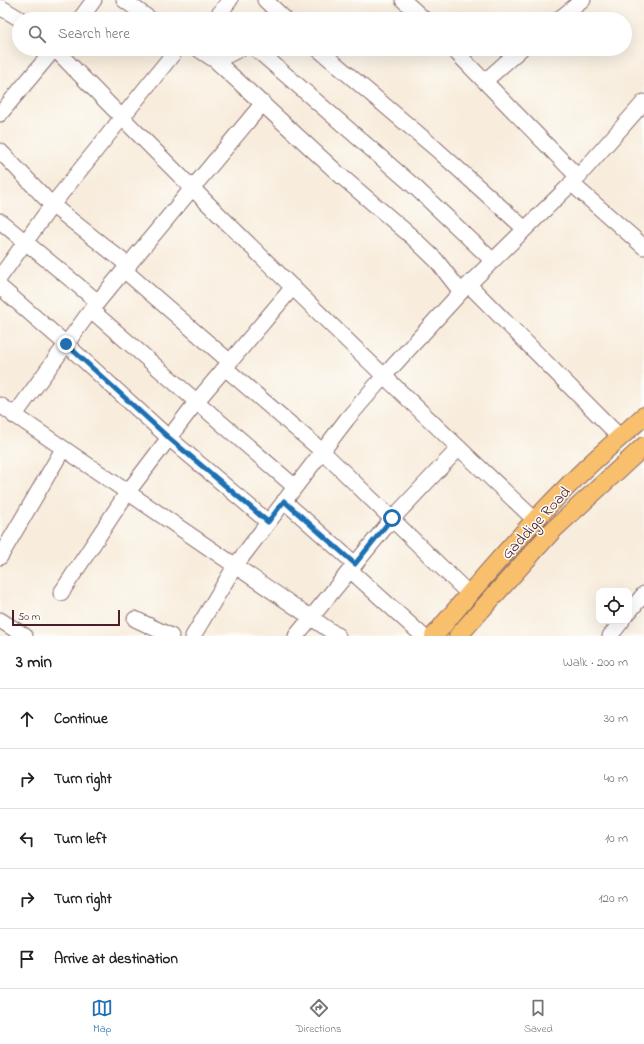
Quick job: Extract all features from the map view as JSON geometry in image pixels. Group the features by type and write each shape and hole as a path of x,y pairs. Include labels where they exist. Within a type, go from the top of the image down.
{"main road":[{"name":"Gaddige Road","path":"434,636 535,520 586,468 644,416"},
{"name":"Gaddige Road","path":"458,636 552,531 644,446"}],"street":[{"path":"85,12 94,0"},
{"path":"124,0 140,12"},
{"path":"221,12 230,0"},
{"path":"265,0 278,12"},
{"path":"568,12 583,0"},
{"path":"410,1 419,12"},
{"path":"0,7 12,14"},
{"path":"0,114 48,56"},
{"path":"61,56 292,287 535,520"},
{"path":"0,277 52,204 171,56"},
{"path":"208,56 263,103 341,176 411,236 620,437"},
{"path":"216,61 226,56"},
{"path":"264,56 416,188 493,261"},
{"path":"326,56 435,148 525,229"},
{"path":"460,56 485,81 575,180 644,247"},
{"path":"485,81 513,56"},
{"path":"193,636 235,566 322,451 384,376 465,289 575,180 644,102"},
{"path":"14,416 95,306 263,103"},
{"path":"0,151 52,204 127,268 227,365 322,451 469,594"},
{"path":"0,221 26,242 197,401 295,487"},
{"path":"0,287 66,344 169,438 268,522"},
{"path":"61,593 127,493 197,401 292,287"},
{"path":"0,405 338,636"},
{"path":"296,636 392,518 459,448"},
{"path":"0,557 63,449"},
{"path":"284,501 423,636"},
{"path":"632,608 644,594"},
{"path":"135,619 171,636"},
{"path":"0,620 25,636"},
{"path":"610,636 620,624"}],"route":[{"path":"66,344 169,438 268,522 284,501 355,564 392,518"}]}
